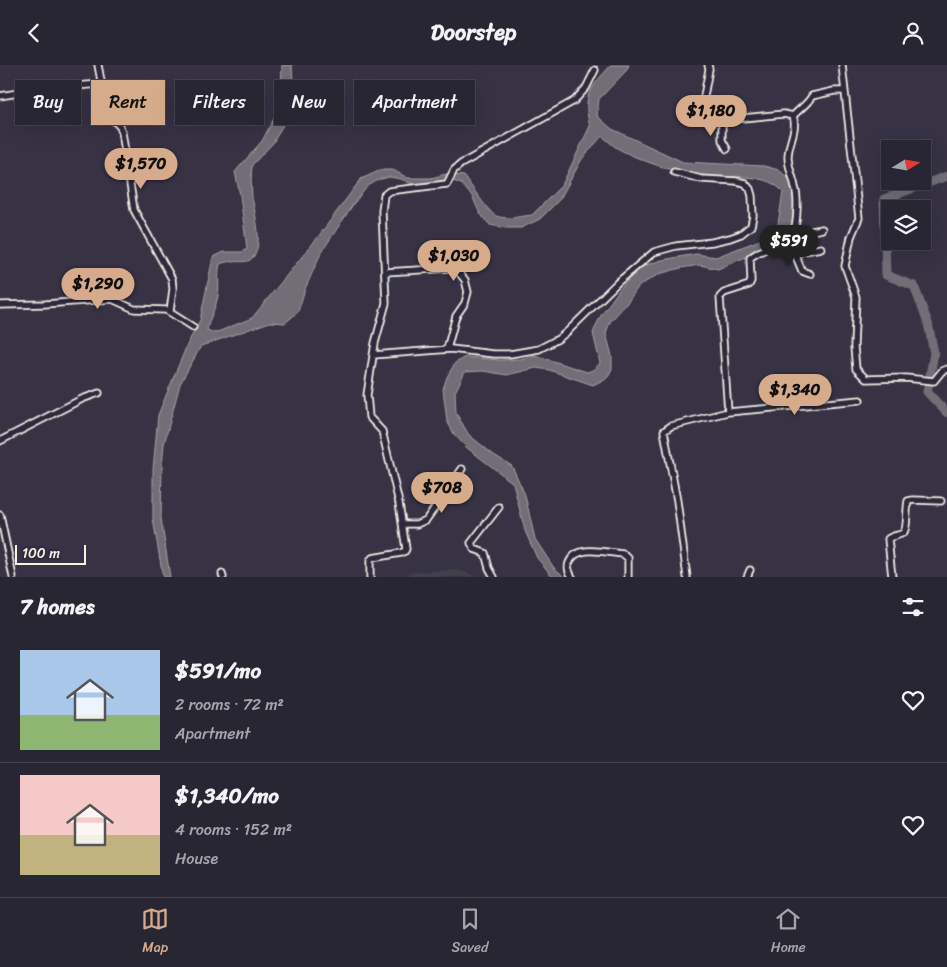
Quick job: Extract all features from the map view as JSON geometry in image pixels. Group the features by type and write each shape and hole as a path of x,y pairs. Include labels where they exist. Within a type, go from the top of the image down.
{"street":[{"path":"98,65 100,80"},
{"path":"708,65 709,69 702,104 706,116 722,119 742,119 784,114 794,116"},
{"path":"842,65 860,218 851,237 845,265 856,297 854,347 856,369 866,379 906,378 929,381 937,379 942,371 947,369"},
{"path":"370,577 370,561 372,558 405,551 403,524 383,435 382,431 372,421 368,411 367,395 373,355 386,303 382,211 384,195 389,191 397,189 447,184 452,173 460,164 574,101 586,89 595,70"},
{"path":"0,96 49,88 91,85"},
{"path":"810,274 802,271 789,236 795,225 796,195 788,157 788,149 795,126 794,116 799,109 807,105 812,96 844,91"},
{"path":"722,119 722,140 727,149"},
{"path":"118,125 122,132 134,210 172,279 173,289 170,311"},
{"path":"373,355 447,349 493,354 521,353 539,349 558,339 568,331 618,283 654,252 676,245 712,242 730,238 751,226 754,215 752,196 750,189 745,183 729,180 701,179 674,172"},
{"path":"728,412 720,297 724,293 749,285 751,277 750,258 789,236 822,229"},
{"path":"795,253 821,248"},
{"path":"385,272 453,267 462,275 467,285 467,298 456,316 447,349"},
{"path":"0,305 45,304 109,298 120,301 130,308 170,311 193,327"},
{"path":"0,441 98,393"},
{"path":"687,577 677,501 664,431 671,426 728,412 860,400"},
{"path":"403,524 417,524 426,520 462,469"},
{"path":"892,577 888,539 905,531 908,501 912,499 941,501"},
{"path":"494,577 489,568 485,553 474,549 471,543 499,507"},
{"path":"0,515 13,577"},
{"path":"572,577 568,565 574,555 581,551 623,554 628,558 628,577"},
{"path":"747,577 750,570"}],"shaded area":[{"path":"282,65 292,65 293,80 281,80"},
{"path":"611,65 629,65 626,71 599,99 597,116 612,129 683,162 764,166 779,170 789,179 793,191 795,207 793,226 786,236 762,250 718,269 700,265 681,268 659,274 639,286 610,322 606,333 612,356 612,369 607,378 593,385 549,370 536,368 507,375 483,371 465,372 455,392 456,413 469,435 494,455 512,466 525,495 535,539 554,568 565,577 553,577 537,558 525,531 513,483 466,447 454,434 447,421 443,389 455,363 465,357 500,360 520,359 535,355 587,372 595,369 600,363 593,333 600,317 619,290 640,267 662,260 696,254 716,257 765,238 778,224 783,192 764,180 685,174 624,152 602,136 582,159 560,199 540,219 521,228 505,228 490,225 480,214 472,196 460,183 448,180 439,184 412,184 401,179 389,177 378,180 368,186 354,203 321,253 305,289 298,312 285,323 270,322 201,346 180,384 164,444 161,518 170,577 163,577 153,519 153,470 158,415 187,345 200,320 213,257 224,252 242,252 247,249 235,172 262,141 274,118 274,125 283,125 273,143 252,165 252,192 258,230 257,248 255,255 250,260 220,264 218,296 207,330 215,333 252,318 318,237 361,179 381,170 393,170 408,178 431,178 446,174 464,176 485,205 496,216 510,218 532,215 562,185 590,126 587,106 590,92 598,79"},
{"path":"460,570 476,577 410,577 409,572"}],"waterway":[{"path":"947,176 884,199 886,275 914,286 928,323 934,353 927,392 947,413"}]}
